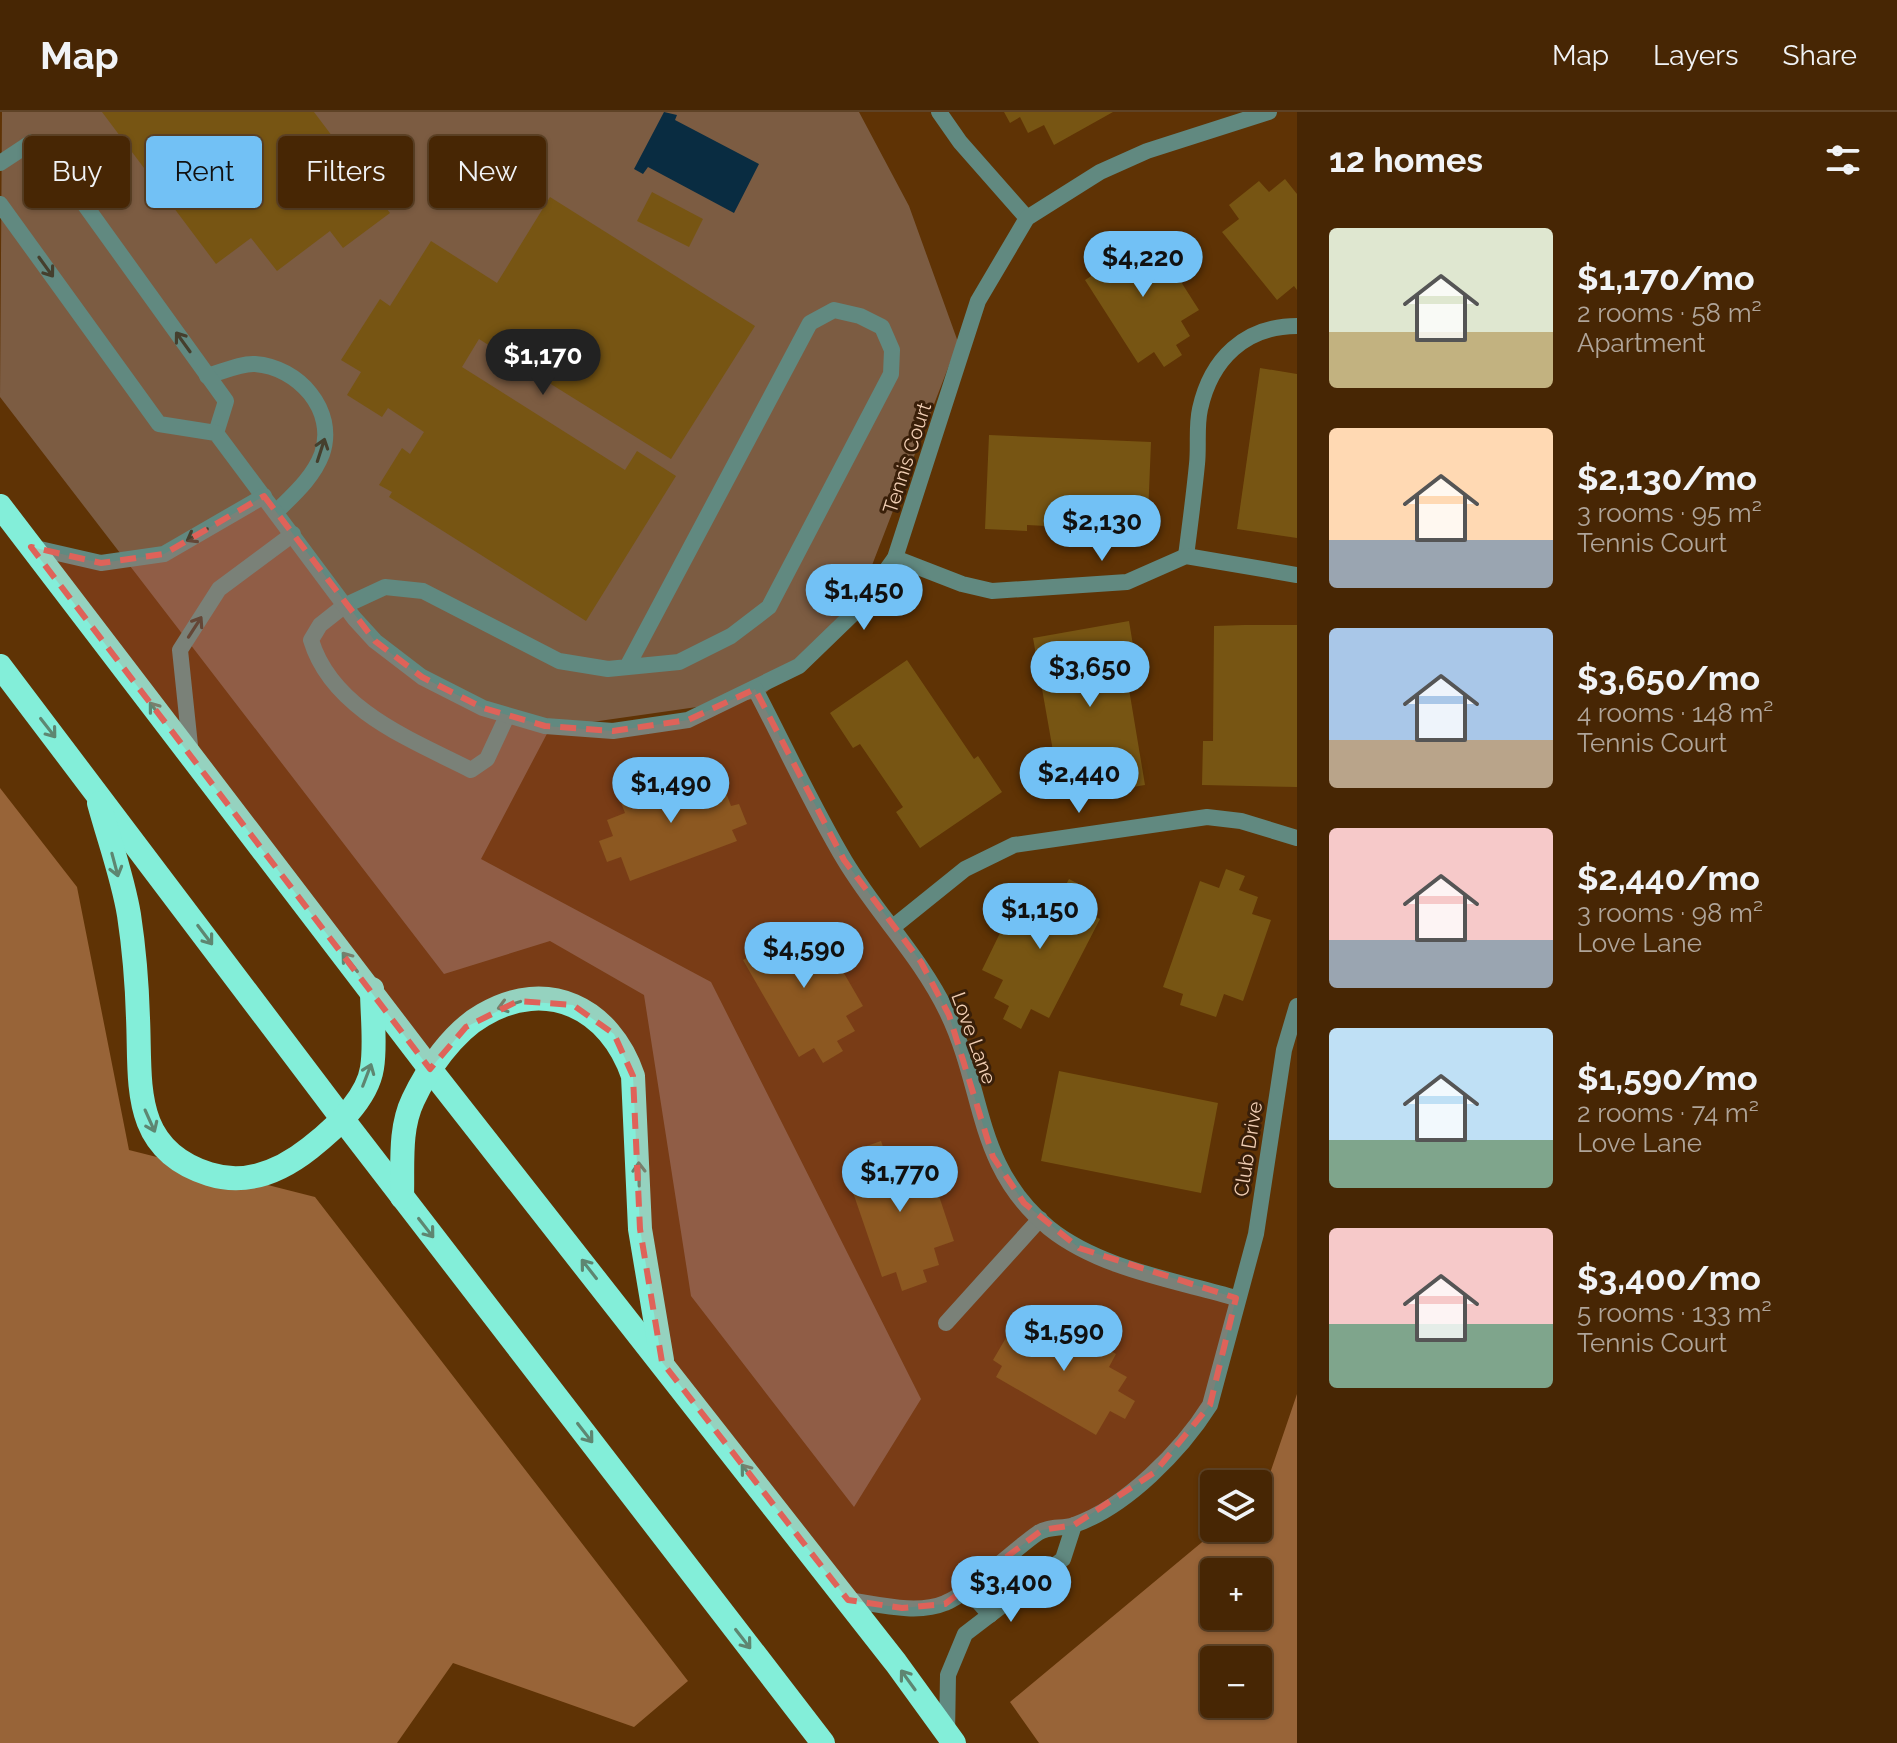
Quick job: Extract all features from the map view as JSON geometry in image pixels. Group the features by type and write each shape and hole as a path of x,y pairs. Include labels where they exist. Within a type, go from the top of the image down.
{"highway":[{"path":"0,506 372,989 430,1069 848,1600 950,1738"},
{"path":"0,666 402,1197 823,1743"},
{"path":"95,790 129,914 138,1018 138,1090 158,1138 194,1169 218,1177 245,1179 270,1173 293,1162 344,1121 372,1070 372,989"},
{"path":"402,1197 403,1132 412,1102 430,1069 466,1027 482,1015 518,1001 548,999 573,1005 595,1017 614,1034 625,1052 633,1076 640,1229 662,1362"}],"street":[{"path":"939,112 960,142 1027,218"},
{"name":"Tennis Court","path":"216,433 344,606 375,641 422,677 459,697 507,716 577,729 643,728 702,715 799,666 859,608 895,558 978,301 1027,218 1100,172 1216,120 1269,112"},
{"path":"0,163 32,142 41,144 226,401 216,433 159,424 0,204"},
{"path":"507,716 487,759 471,770 388,728 349,698 316,657 311,640 320,625 344,606 385,587 423,591 559,661 608,669 679,662 731,636 769,607 891,374 892,350 882,327 860,316 834,310 810,323 627,667"},
{"path":"1186,556 1198,462 1199,412 1207,382 1223,356 1269,326 1297,326"},
{"path":"207,376 253,364 282,370 304,382 318,408 326,435 321,456 308,479 276,512"},
{"path":"31,547 101,563 164,554 264,496"},
{"path":"191,756 180,650 219,589 293,534"},
{"path":"895,558 962,584 992,591 1127,582 1186,556 1297,575"},
{"name":"Love Lane","path":"755,689 844,860 921,962 949,1015 993,1157 1006,1179 1040,1219 1079,1248 1236,1298"},
{"path":"893,927 965,869 1014,845 1207,817 1241,821 1297,838"},
{"name":"Club Drive","path":"1074,1525 1109,1506 1155,1472 1210,1405 1236,1298 1256,1234 1284,1050 1297,1006"},
{"path":"946,1323 1040,1219"},
{"path":"848,1600 902,1608 945,1604 1042,1530 1074,1525 1063,1559 965,1634 948,1675 950,1738"},
{"path":"966,1588 990,1615"}],"highlighted area":[{"path":"264,496 375,641 422,677 483,708 545,726 613,731 688,720 755,689 844,860 921,962 949,1015 993,1157 1024,1203 1079,1248 1236,1298 1210,1405 1155,1472 1074,1525 1042,1530 945,1604 902,1608 848,1600 662,1362 640,1229 633,1076 614,1034 573,1005 518,1001 466,1027 430,1069 31,547 101,563 164,554"}],"shaded area":[{"path":"2,112 859,112 909,206 958,342 854,612 760,698 550,728 481,859 711,982 921,1399 854,1507 691,1296 644,995 550,941 444,974 0,397"},
{"path":"0,788 77,887 129,1150 315,1197 688,1681 634,1727 453,1663 397,1743 0,1743"},
{"path":"1297,1394 1297,1743 1039,1743 1010,1702 1202,1542 1272,1542 1271,1470"}],"water":[{"path":"664,112 677,115 675,120 759,164 734,213 648,167 643,174 634,169"}],"building":[{"path":"102,112 314,112 332,136 278,136 278,208 386,208 390,213 343,248 330,231 277,271 251,238 216,264 174,208 262,208 262,136 146,136 146,171 130,149 130,136 120,136"},
{"path":"1004,112 1113,112 1054,145 1044,125 1028,133 1020,117 1010,123"},
{"path":"1285,179 1297,194 1297,290 1294,286 1277,300 1222,232 1239,219 1229,205 1259,181 1269,192"},
{"path":"652,192 703,219 689,247 637,221"},
{"path":"550,197 755,326 671,459 479,339 462,367 625,470 637,451 676,476 586,621 389,497 392,492 379,485 402,448 410,454 424,432 388,408 382,417 347,395 361,372 341,360 380,299 390,306 431,241 497,283"},
{"path":"1126,234 1136,249 1153,238 1199,310 1181,321 1190,336 1176,345 1182,355 1164,367 1154,352 1138,363 1085,280 1104,268 1094,253"},
{"path":"1260,368 1297,374 1297,538 1237,529"},
{"path":"989,435 1151,442 1147,541 1102,538 1103,529 1027,525 1027,531 985,529"},
{"path":"1129,621 1137,669 1126,671 1145,785 1108,791 1107,785 1048,794 1041,753 1053,751 1033,638"},
{"path":"1297,625 1297,787 1202,785 1203,741 1213,741 1214,626"},
{"path":"907,660 974,759 978,756 1002,792 920,848 896,812 903,807 860,744 853,748 830,713"},
{"path":"701,769 709,793 724,787 731,806 739,804 747,824 732,830 737,841 630,881 621,857 607,862 599,841 613,836 607,820 625,813 620,800"},
{"path":"1226,869 1245,876 1239,890 1258,897 1252,914 1271,920 1243,1001 1224,994 1216,1017 1180,1005 1183,994 1163,987 1200,881 1219,888"},
{"path":"1069,879 1088,889 1078,908 1100,919 1049,1018 1031,1009 1021,1029 1003,1019 1009,1006 994,998 1003,980 982,970 1018,896 1038,906 1048,887 1061,894"},
{"path":"773,925 778,934 793,926 802,942 820,932 863,1006 846,1016 855,1031 837,1041 843,1051 823,1063 814,1048 799,1057 743,960 759,951 752,937"},
{"path":"1059,1071 1218,1103 1201,1193 1041,1161"},
{"path":"881,1141 886,1155 902,1149 908,1167 927,1160 954,1241 934,1248 939,1265 923,1270 927,1282 902,1291 896,1272 882,1277 846,1172 867,1165 861,1148"},
{"path":"1043,1312 1116,1354 1109,1367 1127,1377 1118,1391 1135,1401 1125,1419 1110,1411 1096,1435 996,1377 1002,1366 993,1360 1014,1324 1031,1334"}]}
